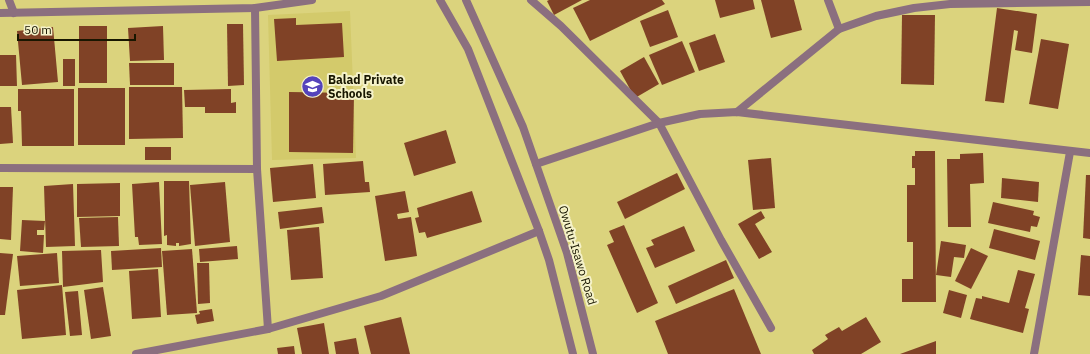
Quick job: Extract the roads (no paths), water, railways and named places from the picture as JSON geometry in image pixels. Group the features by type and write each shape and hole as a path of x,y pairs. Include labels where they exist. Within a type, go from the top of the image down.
{"street":[{"path":"9,0 14,13"},
{"path":"0,14 255,8 312,0"},
{"path":"440,0 468,50 539,231 573,354"},
{"name":"Owutu-Isawo Road","path":"466,0 513,101 536,164 567,253 593,354"},
{"path":"531,0 561,26 659,123 721,240 771,328"},
{"path":"828,0 840,29"},
{"path":"736,112 840,29 876,16 914,8 950,4 1090,2"},
{"path":"255,8 256,169 268,329"},
{"path":"536,164 659,123 700,114 736,112 1070,152 1090,153"},
{"path":"1034,354 1070,152"},
{"path":"0,168 256,169"},
{"path":"136,354 268,329 381,296 539,231"}],"place":[{"name":"Balad Private Schools","path":"312,86"}]}
